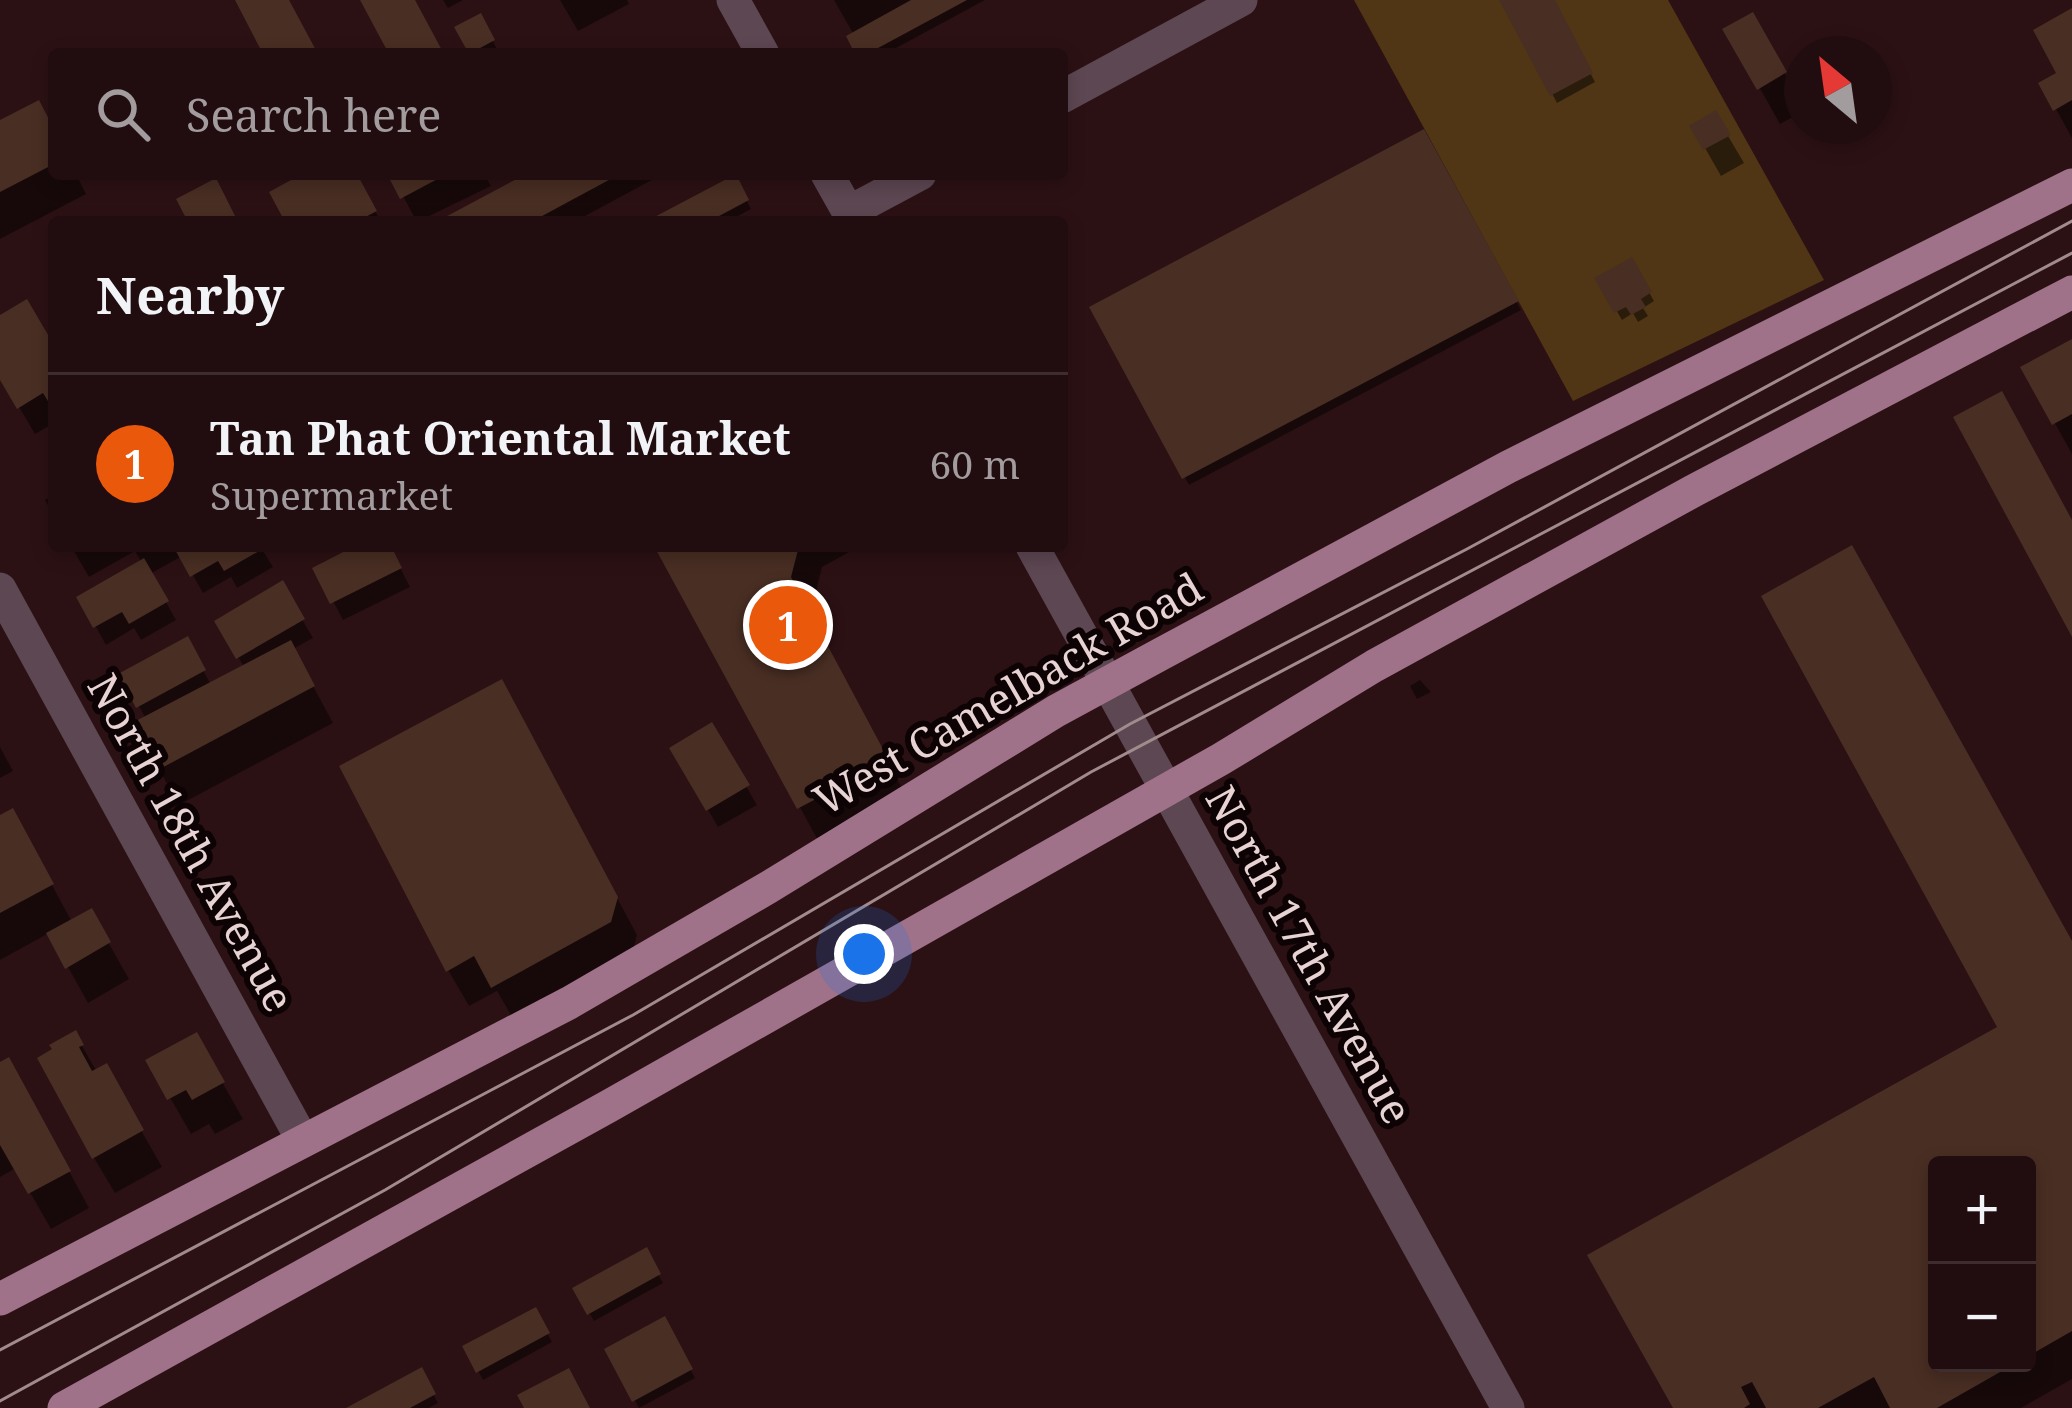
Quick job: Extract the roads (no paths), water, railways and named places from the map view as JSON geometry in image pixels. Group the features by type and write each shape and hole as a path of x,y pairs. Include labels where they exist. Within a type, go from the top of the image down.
{"main road":[{"name":"West Camelback Road","path":"0,1299 569,1003 1108,683 1523,459 2072,185"},
{"path":"64,1408 1167,790 1374,666 1674,501 2072,292"}],"street":[{"path":"734,0 760,48"},
{"path":"1068,94 1241,0"},
{"path":"830,180 850,216"},
{"path":"853,216 910,180"},
{"name":"North 17th Avenue","path":"1035,552 1508,1408"},
{"name":"North 18th Avenue","path":"0,589 303,1142"}],"tram line":[{"path":"0,1350 633,1015 1130,724 1467,549 2072,221"},
{"path":"0,1401 385,1190 1091,772 2072,253"}],"place":[{"name":"Tan Phat Oriental Market","path":"788,625"}]}
